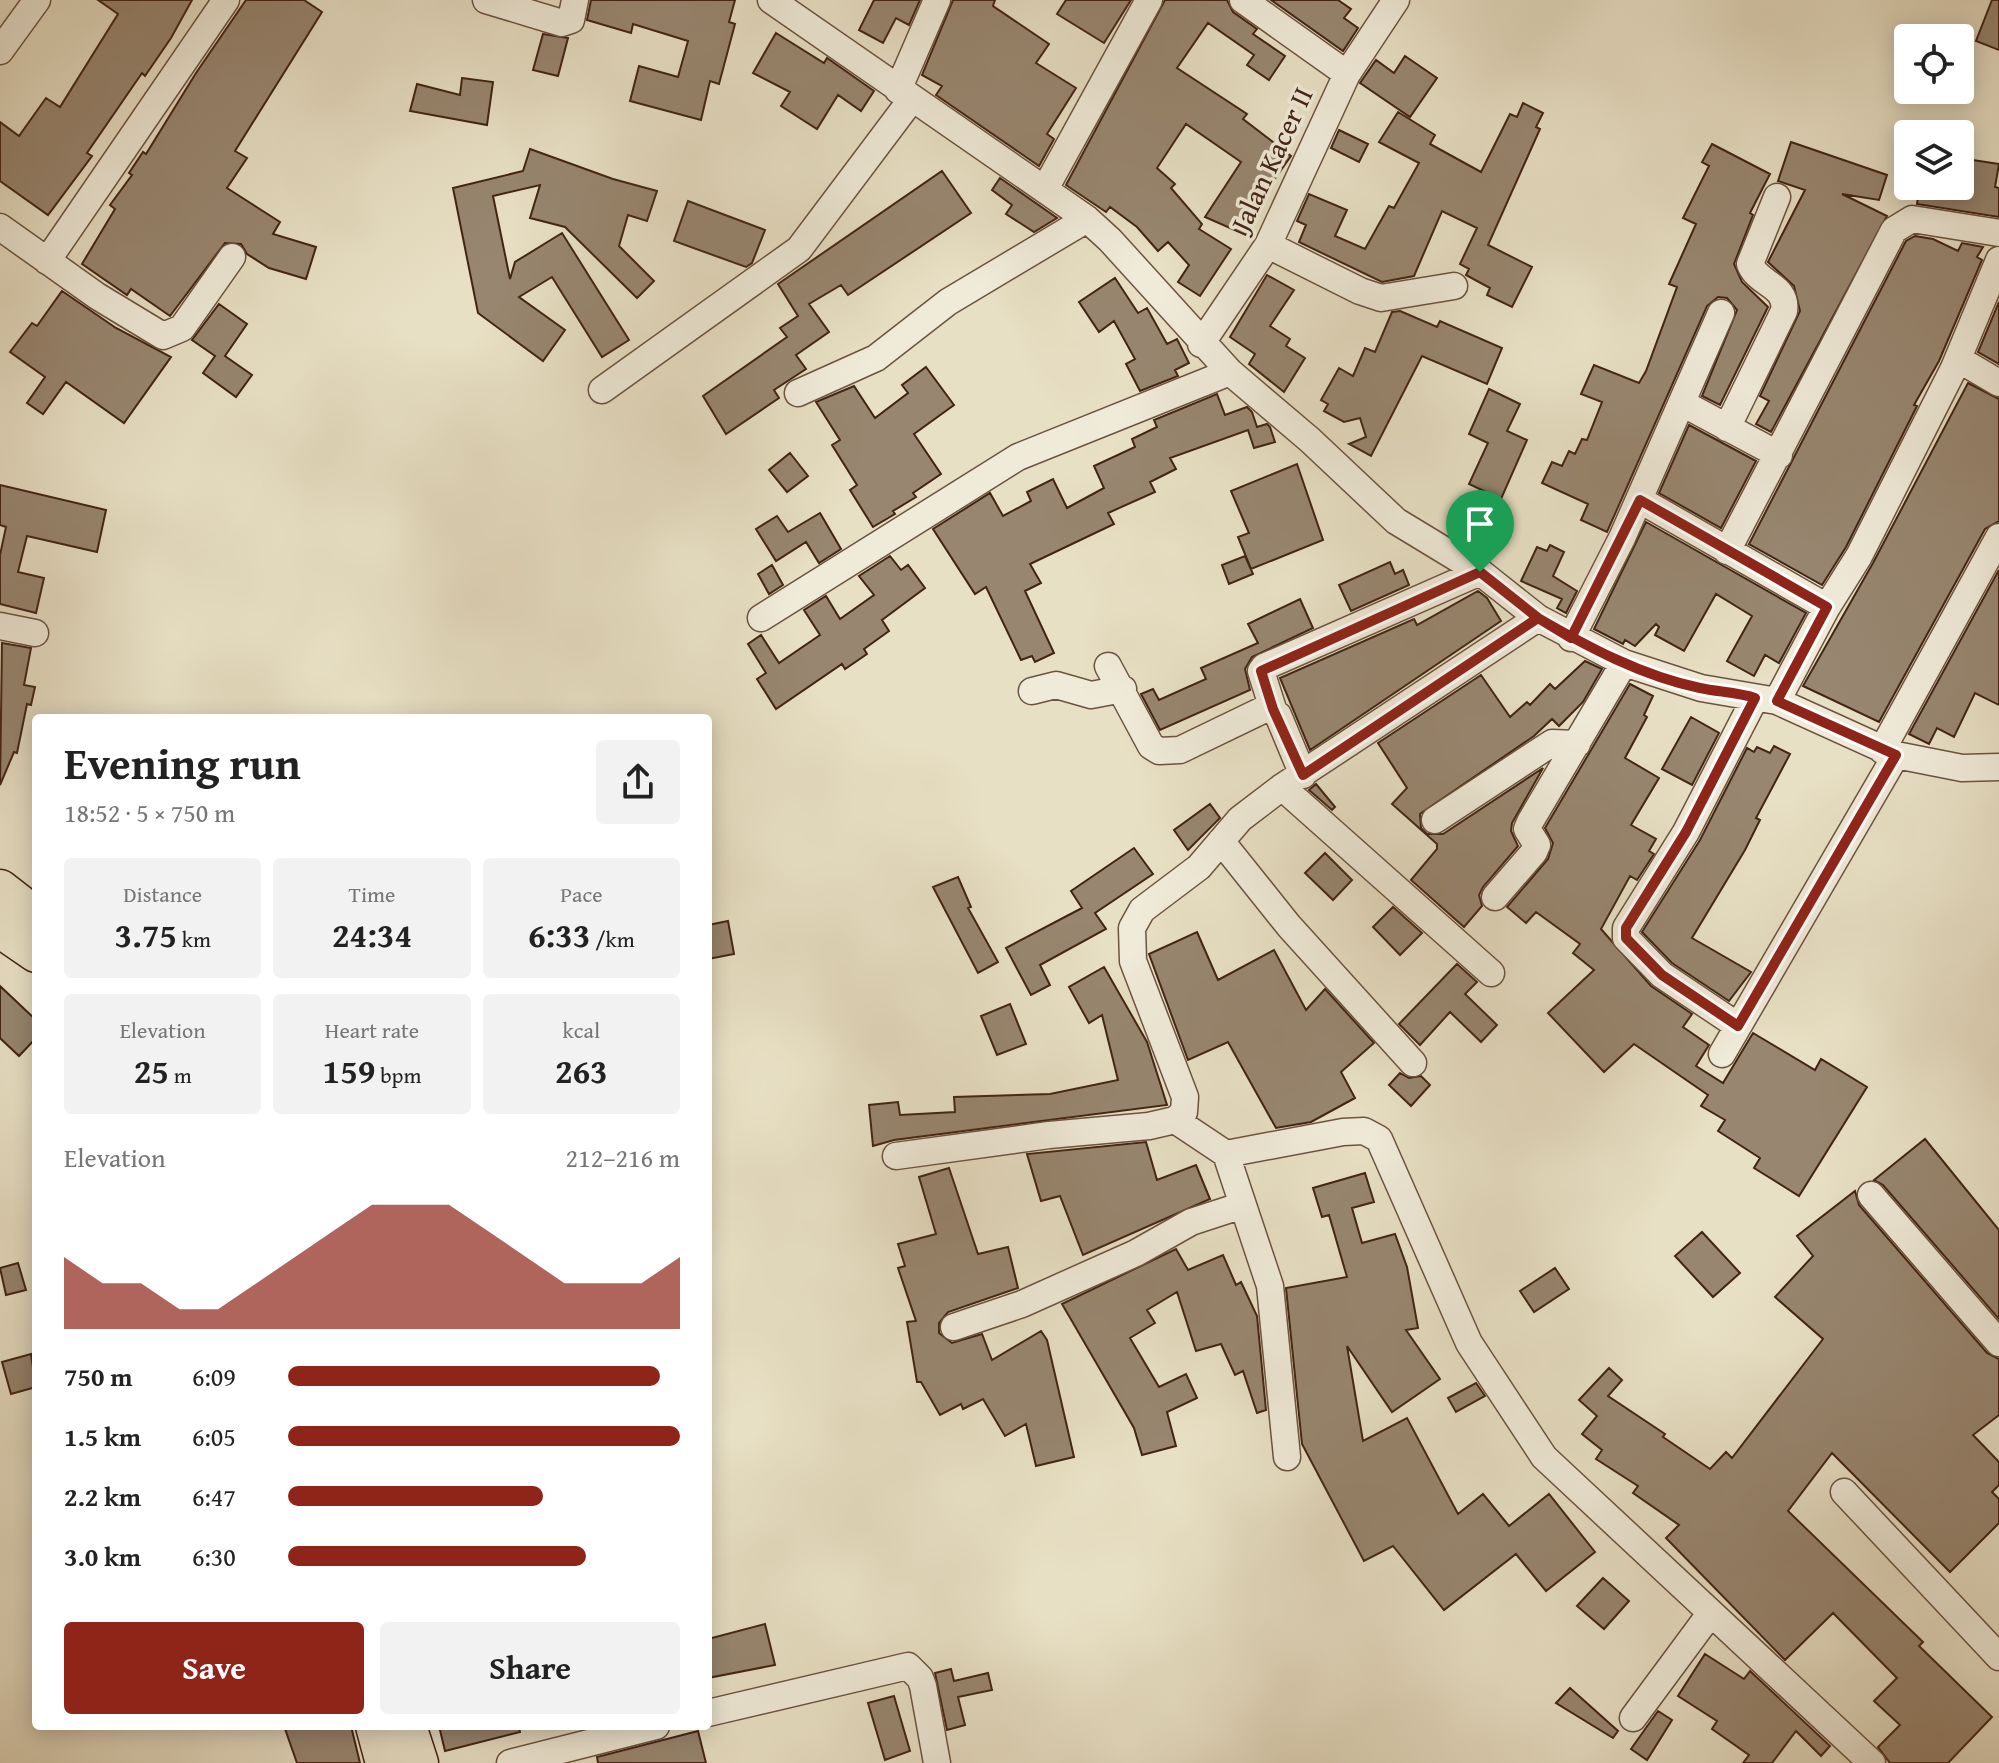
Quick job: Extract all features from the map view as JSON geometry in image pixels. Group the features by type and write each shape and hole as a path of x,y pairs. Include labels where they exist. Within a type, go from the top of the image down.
{"highway":[{"path":"0,889 32,914"},
{"path":"0,928 32,950"},
{"path":"376,1730 385,1763"},
{"path":"408,1730 419,1763"}],"street":[{"path":"0,51 37,0"},
{"path":"47,261 226,0"},
{"path":"486,0 562,23 571,20 575,0"},
{"path":"771,0 804,11 905,95 1087,219 1110,240 1201,344 1396,521 1480,572 1538,618 1571,638 1624,663 1701,688 1766,699 1889,752 1962,768 1999,767"},
{"path":"602,390 799,249 905,95 937,0"},
{"path":"1045,189 1149,0"},
{"path":"1243,0 1347,74"},
{"name":"Jalan Kacer II","path":"1201,344 1268,245 1347,74 1396,0"},
{"path":"1727,428 1784,311 1782,294 1753,271 1750,264 1777,197"},
{"path":"798,393 876,358 948,302 1087,219"},
{"path":"1727,551 1894,230 1912,219 1999,233"},
{"path":"0,227 163,336 182,328 232,257"},
{"path":"1268,245 1360,291 1381,298 1454,286"},
{"path":"1738,1026 1643,959 1626,938 1626,928 1766,699 1859,556 1958,359 1999,260"},
{"path":"1571,638 1640,500 1721,313"},
{"path":"1958,359 1999,383"},
{"path":"761,618 1018,457 1230,372"},
{"path":"1682,403 1779,455"},
{"path":"1640,500 1827,607"},
{"path":"1722,1054 1889,752 1999,537"},
{"path":"1480,572 1264,667 1261,671 1293,781 1491,973"},
{"path":"896,1156 1049,1135 1149,1126 1175,1120 1184,1112 1185,1097 1133,961 1132,928 1142,910 1199,867 1240,819 1538,618"},
{"path":"0,626 35,633"},
{"path":"1495,897 1534,852 1537,841 1527,829 1624,663"},
{"path":"1108,666 1151,746 1167,753 1180,750 1259,710 1273,709"},
{"path":"1032,691 1056,685 1084,695 1123,689"},
{"path":"1435,820 1552,743 1577,744"},
{"path":"1221,841 1289,926 1413,1063"},
{"path":"1175,1120 1226,1154 1270,1286 1287,1457"},
{"path":"1226,1154 1343,1132 1364,1131 1379,1139 1469,1343 1544,1457 1872,1763"},
{"path":"1871,1195 1999,1343"},
{"path":"954,1327 1022,1304 1136,1253 1191,1222 1243,1205"},
{"path":"1844,1492 1999,1657"},
{"path":"1633,1718 1710,1614"},
{"path":"712,1712 908,1666 923,1686 937,1763"},
{"path":"510,1763 546,1758 642,1730"}],"building":[{"path":"98,0 192,0 145,76 142,73 87,153 92,156 48,215 0,181 0,122 19,136 46,98 60,107 118,14"},
{"path":"246,0 304,0 322,12 235,151 247,158 227,188 280,222 273,234 316,247 306,279 269,268 247,254 241,244 225,243 170,316 131,289 127,295 82,264 115,209 110,205 132,175 129,173 143,152 146,154"},
{"path":"591,0 735,0 729,22 735,24 719,84 710,81 701,120 630,101 639,66 678,77 688,41 633,24 631,33 587,20"},
{"path":"874,0 920,0 909,25 896,18 883,43 859,30"},
{"path":"953,0 995,0 993,6 1049,44 1036,63 1076,88 1047,134 1054,139 1039,166 936,95 942,86 922,75"},
{"path":"1066,0 1131,0 1104,43 1057,14"},
{"path":"1165,0 1227,0 1233,12 1257,29 1253,34 1285,56 1269,80 1247,65 1254,55 1208,23 1177,68 1247,114 1243,119 1291,156 1271,184 1266,180 1249,210 1257,214 1246,235 1205,217 1241,162 1186,124 1157,168 1175,184 1171,188 1202,224 1199,229 1231,249 1200,296 1178,282 1189,265 1168,242 1158,251 1137,227 1110,207 1106,212 1066,185"},
{"path":"1271,0 1338,0 1351,9 1344,18 1358,28 1343,51"},
{"path":"1992,0 1999,0 1999,50 1976,41"},
{"path":"776,33 824,63 827,58 874,91 861,111 838,95 817,129 781,106 790,92 753,73"},
{"path":"543,34 568,38 558,76 533,70"},
{"path":"1405,56 1437,78 1410,117 1360,83 1376,60 1394,73"},
{"path":"462,78 493,82 487,125 410,111 417,84 460,95"},
{"path":"1523,103 1543,113 1536,127 1540,129 1488,245 1532,267 1512,307 1487,295 1490,288 1466,275 1469,269 1460,264 1477,228 1442,211 1414,276 1382,282 1299,242 1306,225 1297,221 1309,194 1347,210 1335,236 1365,249 1389,206 1394,208 1419,163 1379,142 1398,112 1435,135 1430,144 1481,172 1510,114 1517,117"},
{"path":"1339,130 1368,144 1359,162 1331,148"},
{"path":"1791,142 1887,175 1879,200 1842,194 1887,216 1771,432 1756,424 1769,401 1760,396 1800,311 1794,286 1768,262 1805,190 1778,181"},
{"path":"1712,144 1770,174 1750,213 1753,215 1734,264 1742,282 1768,307 1720,405 1702,396 1737,310 1727,298 1718,297 1707,306 1607,532 1581,520 1588,504 1542,483 1552,462 1562,466 1569,451 1575,454 1582,439 1587,440 1602,402 1581,394 1594,365 1639,383 1646,371 1677,287 1669,284 1696,224 1683,218 1709,166 1702,162"},
{"path":"530,149 613,179 657,191 647,221 628,215 619,246 654,281 637,298 565,227 530,218 540,185 493,196 510,279 515,262 562,233 629,340 602,357 552,277 519,297 565,330 543,361 478,313 453,188 523,171"},
{"path":"1974,160 1999,164 1995,187 1999,188 1999,217 1917,204 1918,200 1974,200"},
{"path":"942,171 971,213 848,295 841,285 809,304 829,332 796,355 806,369 774,390 779,398 726,434 703,396 787,337 780,328 798,316 778,284"},
{"path":"1000,178 1057,218 1034,232 1006,214 1012,205 992,190"},
{"path":"688,201 765,230 752,263 746,267 674,241"},
{"path":"1915,236 1933,239 1958,251 1962,243 1983,247 1977,257 1982,260 1939,361 1914,405 1917,406 1846,547 1822,585 1749,544 1906,241"},
{"path":"1267,275 1294,290 1270,326 1290,339 1286,346 1305,358 1284,392 1249,364 1255,354 1230,337"},
{"path":"1115,278 1138,313 1147,308 1167,344 1177,339 1189,363 1175,370 1178,376 1140,391 1126,364 1135,359 1114,321 1099,332 1079,302"},
{"path":"62,291 116,328 171,357 124,423 66,382 43,414 27,403 45,377 10,352 32,323 37,326"},
{"path":"1999,302 1999,364 1978,352"},
{"path":"219,304 247,324 225,356 252,375 236,397 203,373 215,356 192,340"},
{"path":"1400,311 1437,327 1440,321 1502,348 1487,384 1422,356 1371,456 1349,444 1366,437 1360,418 1344,422 1324,411 1328,404 1321,400 1339,368 1353,376 1365,348 1375,352 1392,312"},
{"path":"926,367 954,405 914,434 941,474 913,493 916,497 893,511 895,514 873,527 850,490 857,485 832,445 840,440 816,402 854,386 875,418 908,393 902,385"},
{"path":"1968,383 1999,399 1999,521 1985,529 1879,722 1803,686 1873,563"},
{"path":"1489,389 1520,404 1507,431 1527,440 1501,499 1469,484 1488,443 1469,434"},
{"path":"1217,394 1225,415 1247,407 1257,427 1267,424 1270,427 1275,442 1254,448 1248,430 1170,458 1176,469 1150,482 1155,492 1108,513 1114,524 1030,564 1041,583 1025,591 1054,653 1035,662 1032,656 1021,660 986,587 975,594 933,529 990,493 1003,516 1031,501 1027,492 1053,479 1067,508 1104,488 1094,466 1135,447 1132,439 1157,427 1154,420"},
{"path":"1689,425 1756,461 1721,528 1659,493"},
{"path":"790,453 808,476 787,492 769,470"},
{"path":"1297,464 1323,540 1251,569 1238,537 1249,533 1231,491"},
{"path":"0,485 106,510 97,552 27,536 18,572 44,578 36,613 0,604 0,555 6,527 0,525"},
{"path":"820,513 841,549 819,563 806,542 776,561 756,529 777,516 788,532"},
{"path":"1646,522 1806,613 1779,663 1765,655 1754,676 1727,661 1752,616 1716,594 1684,651 1655,635 1659,627 1656,624 1635,646 1625,640 1623,644 1594,629"},
{"path":"1550,545 1564,552 1553,576 1577,591 1566,613 1557,608 1562,599 1521,581 1537,547 1547,551"},
{"path":"890,556 901,570 908,565 925,588 882,620 889,631 864,649 867,654 845,669 842,664 776,709 757,679 766,673 748,644 761,635 779,663 820,635 804,610 826,596 840,619 874,595 859,576"},
{"path":"1245,556 1253,574 1229,584 1222,565"},
{"path":"1390,562 1395,574 1403,570 1409,585 1351,611 1339,585"},
{"path":"772,565 783,585 769,594 758,574"},
{"path":"1999,570 1999,705 1975,693 1954,737 1937,728 1929,744 1909,734"},
{"path":"1478,591 1487,598 1501,621 1310,750 1280,678 1414,619 1417,625"},
{"path":"1300,599 1313,628 1252,657 1245,669 1250,690 1160,730 1141,694 1153,689 1159,700 1206,679 1201,668 1258,643 1248,624"},
{"path":"2,643 31,648 24,685 35,687 31,705 27,704 17,753 14,752 0,785"},
{"path":"1585,661 1602,669 1583,702 1559,726 1552,719 1534,736 1420,814 1421,828 1427,834 1443,834 1543,768 1512,823 1511,831 1518,846 1483,887 1479,895 1482,906 1464,927 1411,880 1437,849 1437,844 1392,804 1407,788 1378,743 1481,675 1510,717 1527,702 1530,705 1550,684 1555,689"},
{"path":"1630,684 1653,696 1644,715 1647,717 1625,758 1659,778 1631,825 1656,839 1649,851 1654,854 1637,880 1630,876 1601,929 1651,986 1692,1014 1683,1027 1709,1045 1696,1066 1723,1083 1753,1033 1815,1070 1821,1059 1867,1087 1799,1196 1754,1168 1760,1158 1718,1131 1725,1120 1701,1106 1708,1095 1634,1044 1604,1072 1548,1013 1594,970 1573,953 1580,944 1536,912 1526,923 1507,907 1548,859 1553,843 1545,828"},
{"path":"1691,717 1719,733 1692,785 1662,769"},
{"path":"1774,746 1790,754 1756,818 1760,820 1745,850 1692,938 1751,972 1729,1001 1672,963 1642,932 1700,840 1747,748 1754,752 1757,747 1770,753"},
{"path":"1316,784 1335,807 1332,810 1309,790"},
{"path":"1210,804 1220,818 1188,850 1174,830"},
{"path":"1134,848 1153,874 1095,913 1106,929 1040,965 1050,985 1031,995 1006,948 1082,908 1071,891"},
{"path":"1325,853 1352,880 1333,900 1305,873"},
{"path":"958,877 971,907 968,908 998,962 978,973 933,887"},
{"path":"1393,907 1422,933 1400,955 1373,927"},
{"path":"728,921 734,954 712,958 712,924"},
{"path":"1197,932 1218,980 1274,950 1306,1010 1325,989 1374,1043 1341,1072 1355,1098 1311,1122 1276,1128 1228,1042 1188,1060 1149,954"},
{"path":"1457,964 1477,982 1465,994 1497,1025 1481,1042 1450,1012 1420,1045 1399,1024"},
{"path":"1104,967 1147,1042 1167,1105 894,1140 873,1146 869,1105 898,1102 900,1115 955,1112 954,1097 1050,1094 1118,1080 1102,1015 1089,1023 1069,987"},
{"path":"0,986 32,1016 32,1042 19,1056 0,1038"},
{"path":"1010,1004 1026,1044 997,1055 981,1016"},
{"path":"1400,1073 1409,1078 1421,1076 1430,1085 1411,1106 1389,1085"},
{"path":"1925,1139 1999,1230 1999,1319 1883,1185 1874,1180"},
{"path":"1146,1142 1157,1180 1196,1165 1210,1199 1083,1255 1060,1196 1041,1201 1027,1154"},
{"path":"949,1168 978,1254 1008,1247 1018,1288 948,1312 939,1323 939,1333 952,1343 982,1334 992,1360 1041,1331 1047,1340 1074,1457 1036,1466 1026,1424 1005,1436 983,1399 963,1409 961,1404 940,1415 921,1382 917,1382 907,1322 916,1321 898,1268 905,1266 898,1244 936,1234 919,1177"},
{"path":"1365,1173 1374,1202 1352,1208 1362,1243 1395,1234 1407,1267 1418,1328 1406,1330 1440,1379 1392,1412 1347,1346 1363,1441 1407,1418 1458,1514 1483,1494 1509,1526 1549,1494 1595,1552 1546,1591 1516,1554 1444,1610 1393,1546 1364,1561 1302,1444 1286,1288 1347,1277 1329,1215 1322,1217 1313,1188"},
{"path":"1855,1191 1859,1205 1987,1353 1999,1359 1999,1415 1973,1435 1999,1462 1999,1485 1992,1492 1999,1499 1999,1523 1950,1572 1832,1453 1788,1511 1923,1642 1919,1646 1992,1717 1948,1763 1890,1763 1878,1747 1900,1725 1874,1701 1897,1678 1833,1613 1785,1660 1666,1538 1679,1525 1633,1493 1638,1486 1596,1459 1602,1450 1582,1434 1597,1416 1579,1400 1609,1368 1622,1380 1608,1396 1665,1434 1663,1437 1710,1469 1726,1452 1732,1458 1823,1339 1775,1297 1813,1256 1797,1236"},
{"path":"1702,1232 1740,1273 1713,1297 1675,1256"},
{"path":"1176,1249 1188,1270 1223,1255 1236,1285 1241,1282 1257,1316 1266,1410 1257,1413 1243,1371 1235,1375 1221,1344 1196,1351 1177,1292 1147,1310 1155,1323 1130,1338 1159,1387 1186,1374 1197,1398 1167,1412 1176,1446 1142,1455 1134,1428 1062,1304"},
{"path":"18,1263 26,1290 6,1295 0,1268"},
{"path":"1555,1268 1569,1289 1534,1312 1520,1291"},
{"path":"31,1354 32,1388 11,1394 2,1362"},
{"path":"1476,1383 1485,1396 1456,1412 1448,1398"},
{"path":"1603,1578 1629,1601 1604,1629 1577,1606"},
{"path":"765,1624 775,1665 712,1677 712,1638"},
{"path":"1705,1654 1744,1679 1750,1671 1830,1746 1821,1756 1796,1731 1772,1763 1743,1763 1749,1755 1712,1729 1717,1721 1678,1696"},
{"path":"951,1669 954,1681 988,1673 992,1690 958,1697 965,1725 947,1730 935,1673"},
{"path":"1570,1688 1618,1731 1613,1738 1556,1703"},
{"path":"894,1696 910,1751 885,1760 868,1703"},
{"path":"1658,1711 1672,1720 1647,1760 1631,1749"},
{"path":"285,1730 352,1730 360,1763 297,1763"},
{"path":"440,1730 520,1730 520,1732 445,1751"},
{"path":"698,1731 706,1763 598,1763 597,1757"}],"route":[{"path":"1480,572 1264,667 1261,671 1273,709 1303,775 1538,618 1571,638 1624,663 1701,688 1731,691 1755,698 1686,832 1626,928 1626,938 1643,959 1738,1026 1896,755 1777,701 1827,607 1640,500 1571,638 1538,618 1480,572"}]}
